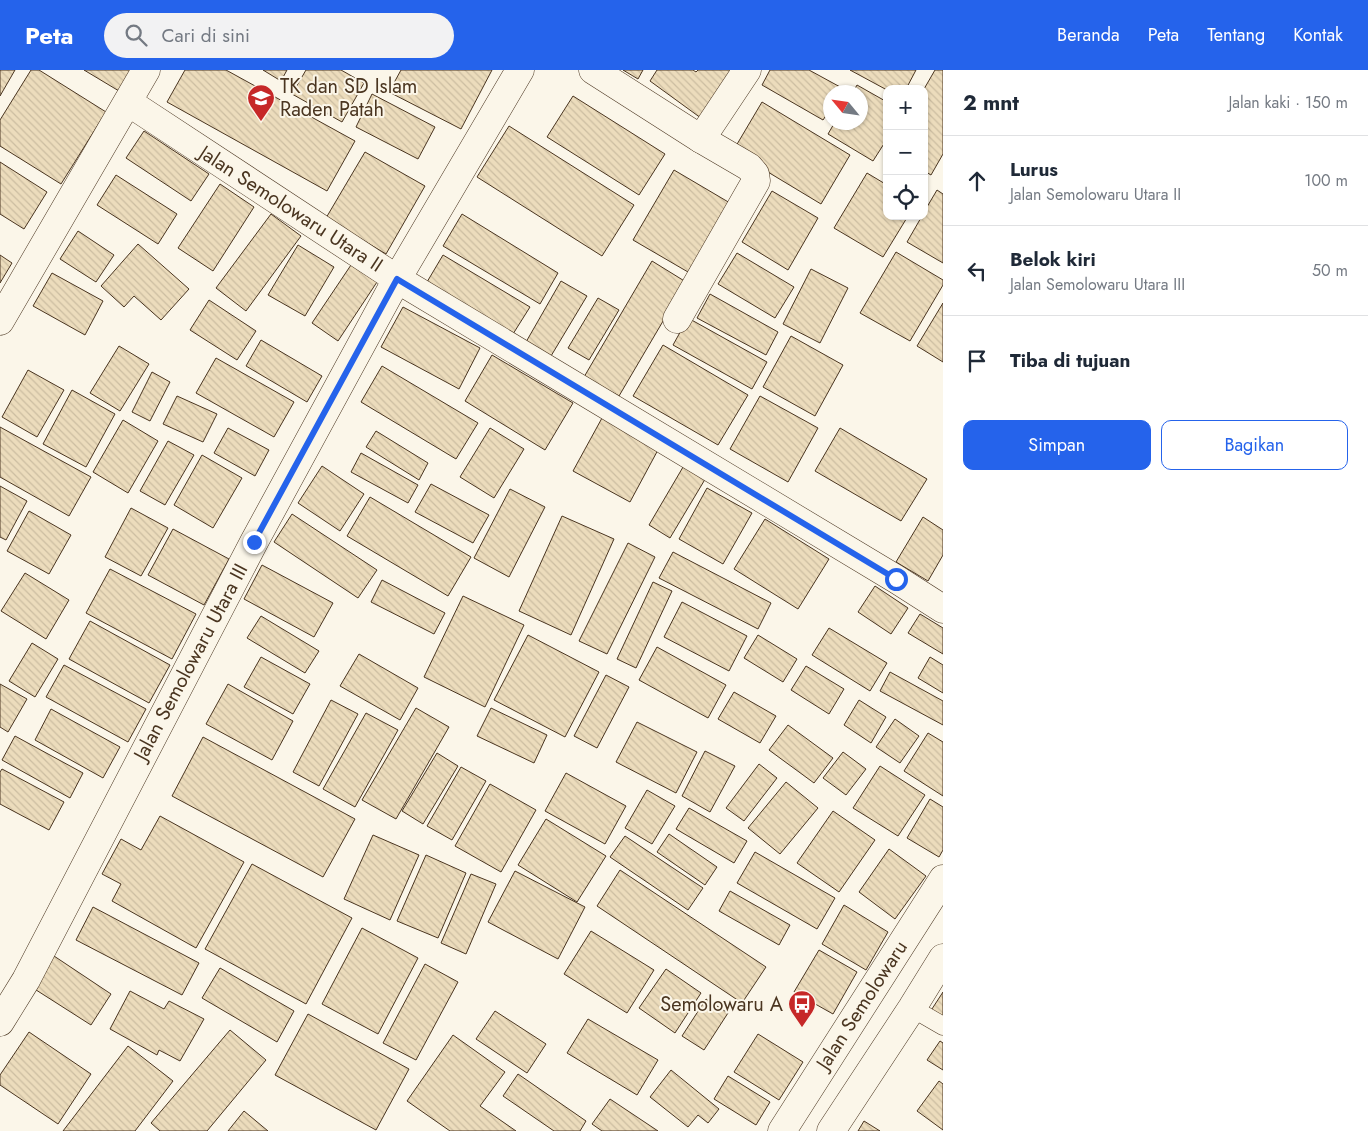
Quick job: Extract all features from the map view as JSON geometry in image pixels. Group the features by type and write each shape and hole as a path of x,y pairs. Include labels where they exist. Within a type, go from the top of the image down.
{"street":[{"path":"0,321 146,70"},
{"name":"Jalan Semolowaru Utara III","path":"0,1022 26,980 254,542 397,279 520,70"},
{"path":"593,70 701,139 749,167 755,174 756,180 677,319"},
{"path":"701,139 747,70"},
{"name":"Jalan Semolowaru Utara II","path":"128,102 397,279 888,574 943,609"},
{"name":"Jalan Semolowaru","path":"782,1131 943,879"},
{"path":"797,1105 832,1130 943,958"}],"lane":[{"path":"912,1008 943,1026"}],"building":[{"path":"0,70 15,70 0,96"},
{"path":"31,70 39,70 106,112 61,184 0,146 0,120"},
{"path":"84,70 134,70 124,94"},
{"name":"TK dan SD Islam Raden Patah","path":"185,70 226,70 355,141 327,191 167,102"},
{"path":"263,70 287,70 281,81"},
{"path":"306,70 341,70 364,83 342,122 292,94"},
{"path":"401,70 492,70 461,129 389,92"},
{"path":"623,70 643,70 638,79"},
{"path":"657,70 693,70 696,72 698,70 743,70 705,121 650,81"},
{"path":"770,70 809,70 836,85 823,85 823,120 762,85"},
{"path":"850,70 916,70 908,85 883,85 883,88"},
{"path":"935,70 943,70 943,154 931,175 928,173 928,85 926,85"},
{"path":"868,91 883,100 883,145 873,161 828,134 830,130 868,130"},
{"path":"372,94 435,127 418,159 356,127"},
{"path":"573,96 665,154 639,195 547,137"},
{"path":"762,102 850,155 821,204 733,151"},
{"path":"509,126 634,205 602,256 477,177"},
{"path":"144,131 209,174 191,201 126,158"},
{"path":"365,152 425,186 386,254 326,218"},
{"path":"0,162 47,192 24,229 0,214"},
{"path":"674,170 730,203 688,272 633,240"},
{"path":"867,173 883,183 883,220 906,220 883,257 834,228"},
{"path":"116,175 177,214 158,244 97,205"},
{"path":"220,184 254,207 213,271 178,248"},
{"path":"937,190 943,194 943,263 907,242 920,220 928,220 928,205"},
{"path":"772,191 818,218 788,270 742,242"},
{"path":"271,214 301,236 246,311 216,288"},
{"path":"462,214 558,273 540,304 443,246"},
{"path":"78,231 114,255 96,282 60,259"},
{"path":"138,244 189,289 161,320 134,296 124,307 101,286"},
{"path":"298,245 334,267 305,316 268,295"},
{"path":"896,252 943,280 943,285 910,341 860,313"},
{"path":"737,253 794,287 775,318 718,284"},
{"path":"0,255 12,263 0,283"},
{"path":"443,255 530,307 513,334 427,282"},
{"path":"652,261 686,282 619,396 584,377"},
{"path":"351,265 377,282 338,341 312,323"},
{"path":"811,269 848,288 820,343 783,324"},
{"path":"52,273 103,301 85,335 33,306"},
{"path":"561,281 587,296 551,356 526,342"},
{"path":"710,294 778,332 766,355 697,318"},
{"path":"598,298 619,310 589,360 568,348"},
{"path":"209,300 256,331 237,360 190,330"},
{"path":"943,303 943,362 917,346"},
{"path":"403,307 480,348 459,389 381,347"},
{"path":"688,318 767,362 752,389 673,345"},
{"path":"791,336 843,365 815,416 763,387"},
{"path":"261,340 322,376 307,402 246,366"},
{"path":"663,345 748,395 718,445 633,396"},
{"path":"119,346 149,364 120,411 90,393"},
{"path":"492,355 573,403 545,450 465,401"},
{"path":"216,358 294,402 274,437 196,393"},
{"path":"382,366 478,423 456,459 361,402"},
{"path":"28,370 64,390 37,437 2,417"},
{"path":"152,372 170,382 150,421 132,412"},
{"path":"72,390 115,414 86,467 43,444"},
{"path":"177,396 217,414 203,442 163,424"},
{"path":"760,396 818,428 788,482 730,449"},
{"path":"602,418 659,448 630,502 573,471"},
{"path":"123,420 158,441 128,493 93,472"},
{"path":"0,427 91,477 69,516 0,477"},
{"path":"228,428 269,450 255,476 214,453"},
{"path":"490,428 524,449 494,498 460,477"},
{"path":"840,428 927,479 901,521 815,471"},
{"path":"376,431 428,463 419,480 366,447"},
{"path":"168,441 194,455 165,505 140,491"},
{"path":"361,453 418,485 408,503 351,472"},
{"path":"202,455 242,478 213,528 174,505"},
{"path":"686,462 707,476 670,538 649,525"},
{"path":"322,466 364,494 340,531 298,503"},
{"path":"431,484 489,515 473,543 415,512"},
{"path":"0,486 27,501 6,540 0,537"},
{"path":"707,488 752,513 723,564 679,539"},
{"path":"510,489 545,507 509,577 474,558"},
{"path":"370,497 471,557 448,596 347,536"},
{"path":"131,508 168,528 141,576 105,557"},
{"path":"29,511 71,535 49,574 7,551"},
{"path":"292,514 377,570 358,598 274,542"},
{"path":"562,516 614,539 571,635 519,611"},
{"path":"923,517 943,530 943,555 928,581 896,562"},
{"path":"765,519 829,559 798,609 734,569"},
{"path":"173,529 229,559 204,605 148,575"},
{"path":"628,543 655,557 607,654 579,641"},
{"path":"673,552 771,603 758,629 659,578"},
{"path":"262,565 333,603 314,637 244,599"},
{"path":"110,569 196,614 172,659 86,613"},
{"path":"25,573 69,600 46,639 1,611"},
{"path":"382,580 445,613 434,634 371,602"},
{"path":"653,582 672,591 636,668 617,659"},
{"path":"875,586 908,608 891,634 858,612"},
{"path":"463,596 524,625 485,707 424,677"},
{"path":"682,602 747,636 729,671 664,637"},
{"path":"920,614 943,628 943,654 908,633"},
{"path":"261,616 319,651 305,673 247,638"},
{"path":"90,621 170,665 149,703 69,659"},
{"path":"829,628 887,663 870,691 812,655"},
{"path":"528,635 599,672 565,737 494,700"},
{"path":"758,635 797,659 783,682 744,658"},
{"path":"32,643 58,659 35,697 9,681"},
{"path":"657,647 726,685 708,718 639,680"},
{"path":"359,654 418,688 400,720 340,686"},
{"path":"261,657 310,684 293,714 244,687"},
{"path":"930,657 943,665 943,693 918,678"},
{"path":"64,665 146,709 128,742 46,697"},
{"path":"806,666 844,689 829,714 791,690"},
{"path":"890,672 943,701 943,725 880,691"},
{"path":"606,675 629,687 597,748 574,736"},
{"path":"0,684 27,699 8,732 0,727"},
{"path":"228,684 293,721 272,760 206,724"},
{"path":"734,692 776,716 760,743 718,719"},
{"path":"331,700 358,714 319,786 293,772"},
{"path":"859,700 886,717 871,743 844,725"},
{"path":"416,708 449,727 396,819 362,800"},
{"path":"491,708 547,735 534,763 477,736"},
{"path":"51,709 120,747 103,778 35,740"},
{"path":"366,713 398,730 355,807 323,789"},
{"path":"895,719 919,736 900,763 876,747"},
{"path":"637,722 697,752 676,793 616,762"},
{"path":"788,725 833,758 814,783 769,750"},
{"path":"928,733 943,742 943,796 904,771"},
{"path":"15,736 83,773 70,798 2,760"},
{"path":"203,737 355,819 323,877 172,796"},
{"path":"705,751 735,766 710,812 682,796"},
{"path":"843,752 866,769 846,795 823,778"},
{"path":"437,753 458,766 423,824 402,811"},
{"path":"759,764 777,778 744,821 726,808"},
{"path":"880,766 925,795 898,836 853,808"},
{"path":"461,767 486,781 452,840 427,826"},
{"path":"2,769 64,802 49,830 0,804 0,772"},
{"path":"566,773 626,806 605,844 545,811"},
{"path":"786,782 818,808 780,854 748,828"},
{"path":"490,784 536,810 501,872 455,846"},
{"path":"647,790 675,806 652,844 625,828"},
{"path":"930,799 943,807 943,850 939,857 907,838"},
{"path":"689,808 747,841 734,863 676,829"},
{"path":"833,811 875,840 839,892 797,863"},
{"path":"160,816 244,862 196,948 112,901 121,884 102,874 121,839 141,850"},
{"path":"546,819 606,856 577,902 518,865"},
{"path":"669,834 717,867 705,885 657,852"},
{"path":"373,835 419,855 390,920 344,899"},
{"path":"625,836 703,888 688,910 610,857"},
{"path":"889,849 926,876 895,919 859,892"},
{"path":"755,852 835,898 817,929 737,883"},
{"path":"426,855 466,873 438,938 397,921"},
{"path":"252,864 352,918 306,1004 205,949"},
{"path":"620,870 766,967 742,1003 597,906"},
{"path":"515,871 585,907 558,959 488,922"},
{"path":"471,874 496,884 466,954 441,943"},
{"path":"730,891 790,925 779,945 719,911"},
{"path":"844,905 888,932 866,970 822,944"},
{"path":"93,907 199,963 182,995 76,940"},
{"path":"362,928 418,958 378,1034 322,1004"},
{"path":"591,931 654,970 627,1013 564,974"},
{"path":"819,950 857,972 833,1014 794,992"},
{"path":"54,956 111,994 91,1025 33,988"},
{"path":"425,964 458,982 416,1060 383,1043"},
{"path":"220,968 294,1011 277,1042 202,998"},
{"path":"666,969 701,993 675,1033 639,1008"},
{"path":"130,991 164,1009 169,1001 204,1019 180,1061 159,1050 157,1055 110,1029"},
{"path":"943,992 943,1020 930,1012"},
{"path":"706,999 728,1013 704,1050 682,1036"},
{"path":"495,1011 546,1044 527,1073 476,1039"},
{"path":"308,1014 409,1069 376,1130 275,1075"},
{"path":"588,1019 658,1060 637,1095 567,1053"},
{"path":"230,1030 266,1060 207,1131 160,1131 151,1123"},
{"path":"29,1032 91,1074 58,1124 0,1085 0,1075"},
{"path":"758,1034 803,1062 779,1100 734,1072"},
{"path":"453,1035 505,1072 480,1106 516,1131 450,1131 407,1101"},
{"path":"940,1041 943,1043 943,1070 927,1060"},
{"path":"128,1046 173,1081 135,1131 63,1131"},
{"path":"671,1070 719,1109 708,1123 698,1115 688,1127 650,1097"},
{"path":"518,1074 586,1121 580,1131 554,1131 503,1096"},
{"path":"728,1076 770,1102 756,1125 714,1099"},
{"path":"939,1081 943,1084 943,1130 917,1111"},
{"path":"610,1099 658,1131 602,1131 592,1124"},
{"path":"244,1111 268,1131 228,1131"},
{"path":"864,1121 880,1131 858,1131"}],"place":[{"name":"TK dan SD Islam Raden Patah","path":"261,122"},
{"name":"Semolowaru A","path":"802,1028"}],"route":[{"path":"254,542 397,279 896,579"}]}
